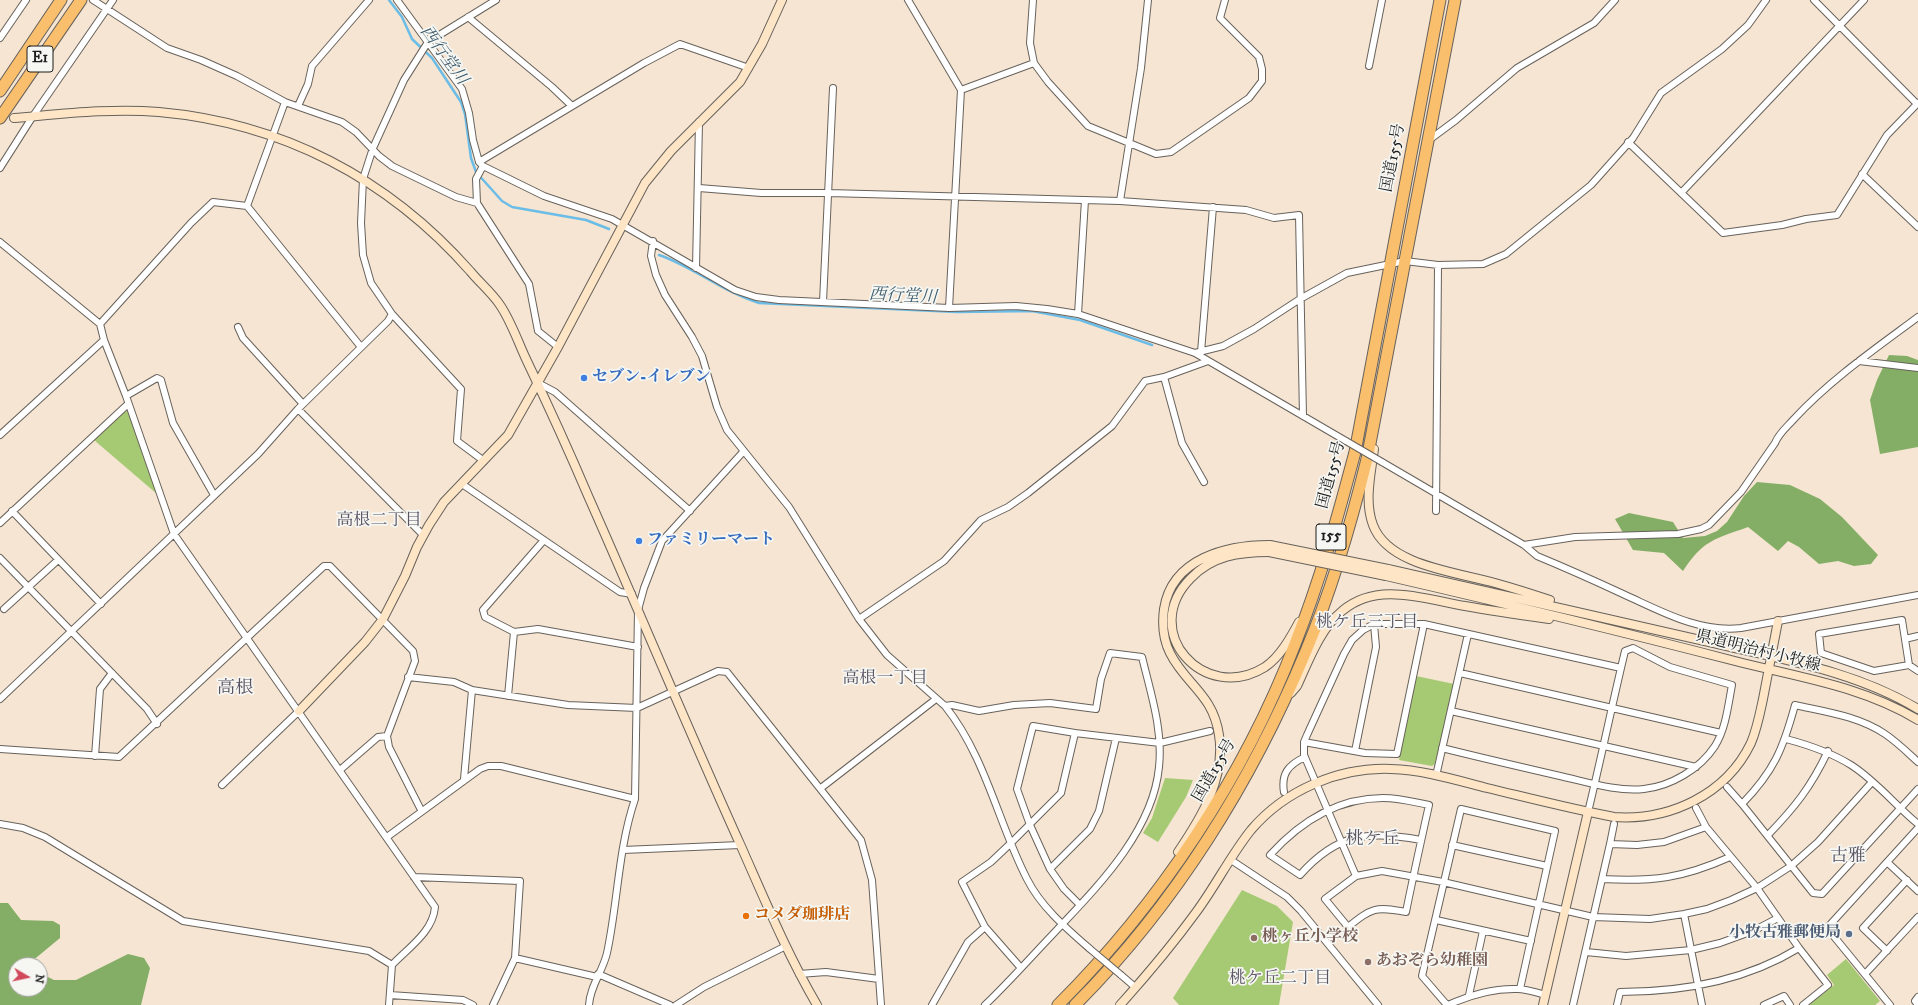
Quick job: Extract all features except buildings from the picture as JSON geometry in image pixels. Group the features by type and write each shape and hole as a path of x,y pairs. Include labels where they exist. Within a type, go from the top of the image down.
{"highway":[{"name":"E1","path":"0,90 61,0"},
{"name":"E1","path":"0,118 81,0"},
{"name":"国道155号","path":"1058,1005 1077,986 1139,913 1184,854 1228,784 1253,738 1295,645 1313,596 1342,503 1355,452 1440,0"},
{"name":"国道155号","path":"1075,1005 1144,927 1192,863 1240,787 1281,706 1323,607 1356,504 1367,459 1455,0"}],"street":[{"path":"0,38 26,0"},
{"path":"93,0 167,48 222,70 285,102 342,122 373,148 379,156 414,178 456,197 476,203"},
{"path":"0,168 33,116 113,0"},
{"path":"298,106 308,84 312,66 370,0"},
{"path":"397,0 424,47 462,90 469,113 473,140 481,164 476,179 476,203 529,284 538,331 558,347"},
{"path":"484,462 457,441 461,389 392,314 371,283 363,255 361,223 363,179 373,148 404,80 424,47 496,0"},
{"path":"222,785 299,711 365,642 383,619 405,576 423,535 444,502 484,462 508,435 558,347 645,184 671,152 740,82 762,44 782,0"},
{"path":"908,0 961,90 949,308"},
{"path":"1033,0 1030,43 1034,63 1048,82 1088,126 1156,154 1171,152 1249,98 1259,87 1262,81 1262,69 1259,57 1220,18 1225,0"},
{"path":"1120,201 1141,68 1148,0"},
{"path":"1369,66 1382,0"},
{"path":"1428,141 1456,120 1517,68 1594,23 1615,0"},
{"path":"1198,353 1223,346 1254,329 1300,299 1347,273 1375,266 1382,267 1405,261 1438,265 1483,264 1506,254 1591,185 1628,142 1660,93 1722,49 1748,25 1766,0"},
{"path":"1628,142 1723,233 1837,215 1887,135 1918,103 1814,0"},
{"path":"1681,193 1864,0"},
{"path":"468,17 552,87 572,106"},
{"path":"481,164 572,106 680,44 749,68"},
{"path":"961,90 1034,63"},
{"path":"823,302 833,88"},
{"path":"247,206 285,102"},
{"path":"14,118 107,111 157,112 205,118 241,126 272,136 331,161 363,179 388,195 445,242 500,306 538,383 632,594 740,846 798,974 817,1005"},
{"path":"696,268 699,188 699,122"},
{"path":"481,164 544,196 612,219 624,225 652,245 735,290 756,297 949,308 1016,306 1047,309 1078,314 1198,353 1208,361 1524,545 1537,556 1677,618 1704,627 1726,630 1918,595"},
{"path":"1862,174 1918,227"},
{"path":"699,188 761,193 829,193 1120,201 1246,210 1274,218 1299,215 1302,416"},
{"path":"1078,314 1085,200"},
{"path":"100,324 191,223 213,202 247,206 361,347"},
{"path":"1198,353 1213,207"},
{"path":"0,242 100,324 104,340 126,396 174,534 435,907 434,918 430,927 392,965 389,1005"},
{"path":"652,245 651,256 656,275 665,295 692,337 702,356 717,407 727,430 789,507 859,619 887,655 945,706 974,750 1011,844 1027,880 1040,900 1062,924 1136,987"},
{"path":"1436,511 1438,265"},
{"path":"0,699 258,454 298,409 388,321 392,314"},
{"path":"1524,545 1575,537 1678,534 1701,529 1709,525 1741,492 1775,443 1778,436 1807,405 1859,361 1918,317"},
{"path":"238,327 244,338 303,404"},
{"path":"0,436 104,340"},
{"path":"859,619 944,561 981,520 1008,506 1021,497 1112,426 1145,381 1164,377 1208,361"},
{"path":"1859,361 1918,368"},
{"path":"1385,367 1368,491 1369,511 1373,525 1384,542 1391,549 1412,560 1496,583 1590,614"},
{"path":"1164,377 1182,443 1204,482"},
{"path":"126,396 156,378 161,380 173,423 214,495"},
{"path":"538,383 555,392 690,510"},
{"path":"0,523 128,404"},
{"path":"298,409 423,535"},
{"path":"589,1005 597,975 606,955 627,823 635,799 638,610 644,588 662,541 744,452"},
{"path":"462,484 620,592 632,594"},
{"path":"12,511 100,604"},
{"path":"544,540 483,610 485,617 514,632 538,629 638,647"},
{"path":"1139,913 1182,847 1207,803 1216,780 1220,756 1219,735 1214,715 1204,696 1177,664 1166,644 1163,624 1167,596 1182,574 1204,558 1237,546 1269,548 1590,614"},
{"path":"1269,548 1229,555 1207,565 1187,581 1175,599 1171,615 1174,637 1178,648 1185,658 1202,670 1225,678 1238,677 1265,667 1281,652 1295,630 1313,596"},
{"path":"0,558 29,586 147,709 157,724"},
{"path":"4,609 58,560"},
{"path":"0,749 119,757 157,724 324,566 330,566 413,651 414,660 387,736 389,747 421,810"},
{"path":"1387,572 1587,623"},
{"path":"1281,706 1297,686 1326,628 1342,611 1364,598 1386,594 1414,596 1522,615 1587,623"},
{"name":"県道明治村小牧線","path":"1590,614 1826,670 1858,681 1918,709"},
{"path":"1909,665 1902,620 1819,634 1821,653 1874,671 1909,665 1918,671"},
{"path":"1120,1005 1160,960 1197,910 1252,830 1270,810 1290,796 1316,783 1349,772 1379,769 1404,770 1436,776 1588,812 1634,819 1656,816 1693,802 1709,792 1725,778 1751,743 1757,726 1778,621"},
{"name":"県道明治村小牧線","path":"1587,623 1855,691 1900,710 1918,720"},
{"path":"1355,751 1376,647 1374,624"},
{"path":"1356,876 1326,810 1305,757 1304,742 1344,654 1352,640 1364,630 1374,624 1424,624 1621,668"},
{"path":"1304,742 1355,751 1397,754 1424,624"},
{"path":"508,696 514,632"},
{"path":"1436,776 1468,634"},
{"path":"1905,639 1918,636"},
{"path":"1442,748 1595,784 1644,789 1667,783 1696,767 1714,746 1725,721 1732,685 1670,667 1633,648 1625,651 1595,784 1543,1005"},
{"path":"945,706 952,705 979,711 1014,705 1050,703 1096,709 1101,679 1110,653 1142,657 1158,722 1160,743 1159,769 1148,812 1126,848 1080,905 985,1005"},
{"path":"408,677 454,682 472,690 568,705 637,708 718,671 727,672 861,840 872,880 881,1005"},
{"path":"95,756 100,689 112,673"},
{"path":"1460,673 1721,733"},
{"path":"464,779 472,690"},
{"path":"821,788 936,698"},
{"path":"1742,804 1768,774 1786,739 1795,705 1840,715 1863,722 1884,734 1918,762"},
{"path":"1451,711 1696,767"},
{"path":"1080,905 1064,889 1050,869 1030,825 1017,789 1033,726 1074,733 1160,743 1210,731"},
{"path":"1021,968 985,927 962,882 991,862 1011,844 1061,793 1074,733"},
{"path":"340,770 378,737 387,736"},
{"path":"1050,869 1090,829 1099,810 1116,738"},
{"path":"1786,739 1810,745 1828,752 1852,766 1918,824"},
{"path":"1768,835 1804,795 1816,776 1828,752"},
{"path":"1284,792 1282,780 1292,763 1305,757"},
{"path":"386,837 464,779 488,766 501,766 635,799"},
{"path":"1421,840 1381,834 1360,836 1341,843 1326,851 1312,862 1300,875 1270,855 1287,836 1306,821 1326,810 1352,802 1382,798 1429,805 1421,840 1414,876 1406,912 1389,909 1372,910 1348,927 1325,899 1356,876 1382,871 1414,876 1443,882 1593,917 1650,919 1707,909 1757,888 1791,866 1818,842 1872,782"},
{"path":"1727,787 1768,835 1813,893 1822,894 1901,810 1918,789"},
{"path":"1696,808 1706,827 1757,888 1798,948 1828,985 1803,1005"},
{"path":"1520,989 1555,831 1461,809 1422,976 1448,1005 1469,995 1505,989 1520,989 1546,995"},
{"path":"0,824 23,828 45,837 184,921 368,951 392,965"},
{"path":"1573,1005 1614,824"},
{"path":"1610,844 1637,845 1664,842 1706,827"},
{"path":"1890,1005 1827,928 1918,828"},
{"path":"1452,845 1547,866"},
{"path":"623,850 740,846"},
{"path":"1602,879 1634,881 1659,880 1698,870 1730,857"},
{"path":"1231,860 1287,897 1301,911 1378,1005"},
{"path":"1887,862 1918,891"},
{"path":"414,877 520,881 515,958 493,1005"},
{"path":"1887,951 1863,928 1907,880"},
{"path":"1684,914 1702,1005"},
{"path":"1586,952 1626,956 1691,950 1720,943 1746,934 1778,918"},
{"path":"1865,974 1918,918"},
{"path":"1436,920 1531,941"},
{"path":"932,1005 968,942 985,927"},
{"path":"1469,995 1483,931"},
{"path":"676,1005 704,987 786,946"},
{"path":"1618,1005 1620,992 1656,992 1698,986 1753,970 1782,958 1798,948"},
{"path":"515,958 597,975 670,1005"},
{"path":"798,974 826,972 879,979"},
{"path":"390,995 463,1000 473,1005"},
{"path":"1764,1005 1784,996 1790,1005"},
{"path":"1918,997 1915,1001 1918,1005"}],"green space":[{"path":"1889,355 1907,356 1918,360 1918,447 1880,454 1870,400 1877,380"},
{"path":"125,411 128,412 157,494 94,440"},
{"path":"1757,482 1790,485 1820,499 1842,517 1878,555 1871,564 1854,566 1838,561 1819,564 1799,547 1788,541 1778,551 1748,527 1711,542 1697,553 1683,571 1664,553 1633,550 1615,519 1629,513 1673,522 1683,538 1705,536 1717,531 1727,522 1744,496"},
{"path":"1416,676 1454,684 1435,764 1432,766 1399,760"},
{"path":"1165,778 1193,780 1186,797 1158,842 1143,833 1152,818"},
{"path":"1242,890 1277,906 1293,922 1279,1005 1179,1005 1173,998"},
{"path":"0,903 8,903 21,920 53,921 60,925 60,938 37,957 8,957 8,997 48,997 48,977 54,980 76,980 128,954 144,958 150,968 141,1005 0,1005"},
{"path":"1846,959 1880,1001 1875,1005 1809,1005 1834,985 1827,975"}],"waterway":[{"name":"西行堂川","path":"389,0 402,17 412,39 432,58 461,102 465,114 471,158 476,172 502,201 512,207 586,220 609,229"},
{"name":"西行堂川","path":"659,255 684,266 733,293 759,303 957,312 1032,311 1080,320 1152,345"}],"place":[{"name":"セブン-イレブン","path":"584,378"},
{"name":"ファミリーマート","path":"639,541"},
{"name":"コメダ珈琲店","path":"746,916"},
{"name":"小牧古雅郵便局","path":"1849,934"},
{"name":"桃ヶ丘小学校","path":"1254,938"},
{"name":"あおぞら幼稚園","path":"1368,962"}],"district":[{"name":"高根二丁目","path":"379,521"},
{"name":"桃ケ丘三丁目","path":"1367,623"},
{"name":"高根一丁目","path":"885,679"},
{"name":"高根","path":"235,689"},
{"name":"桃ケ丘","path":"1373,840"},
{"name":"古雅","path":"1848,857"},
{"name":"桃ケ丘二丁目","path":"1280,979"}]}
